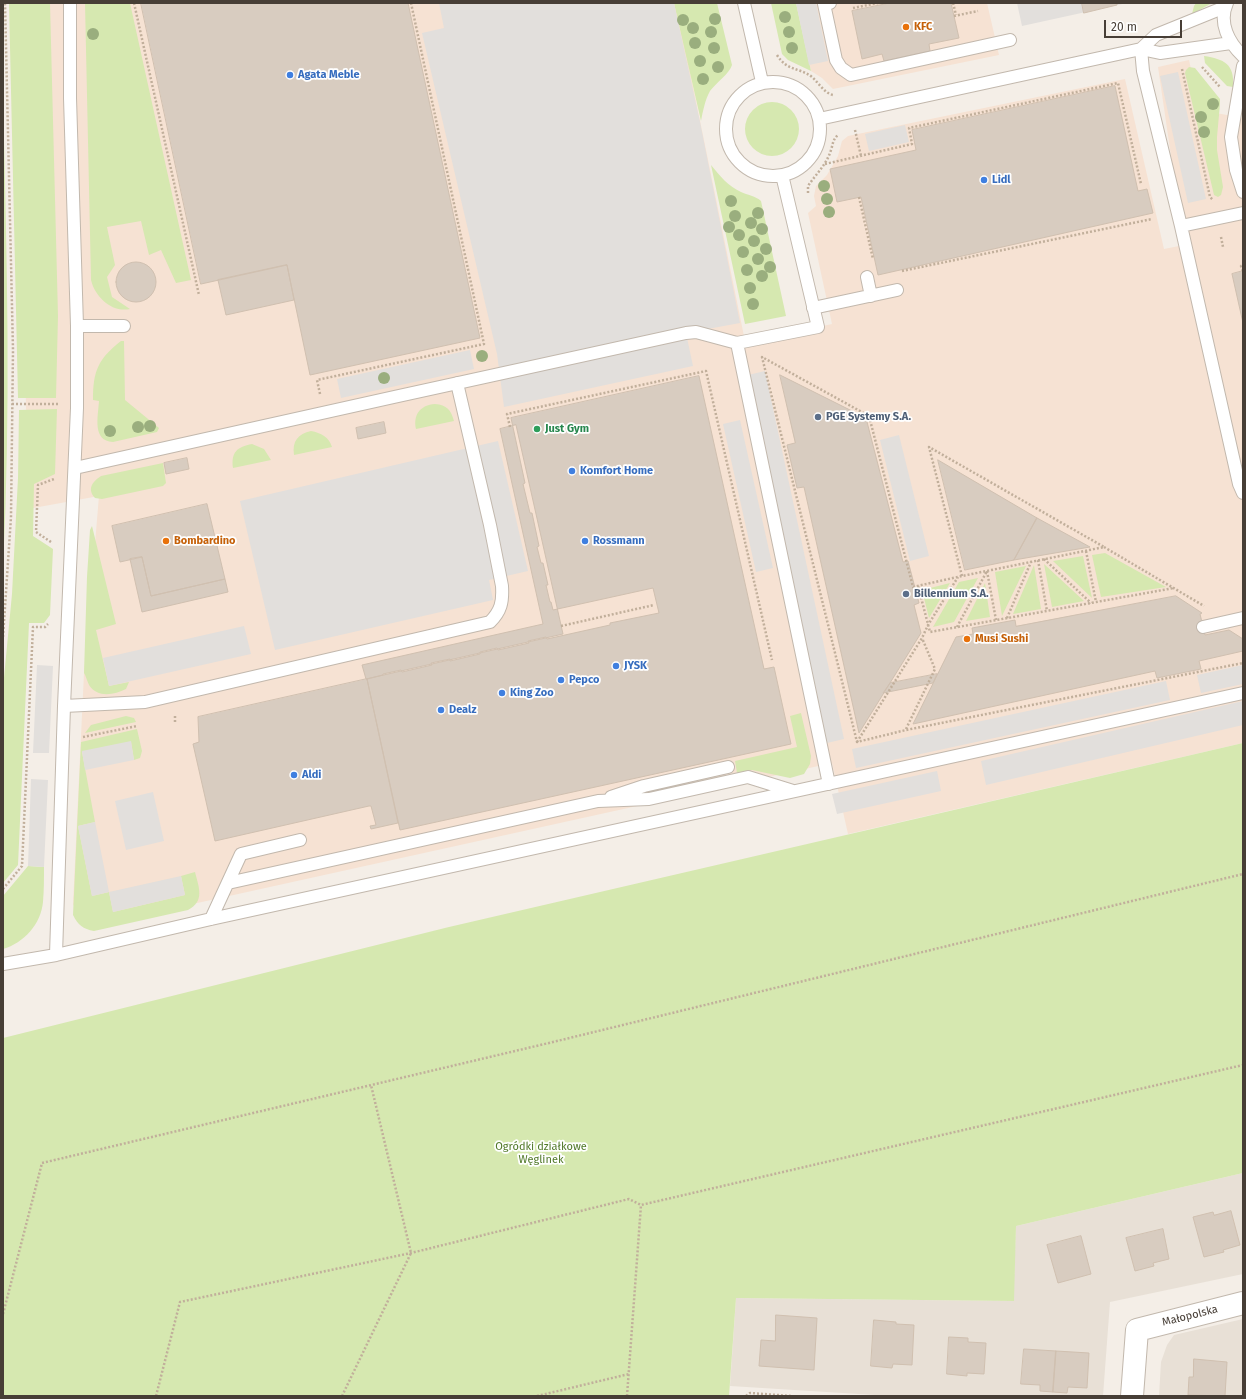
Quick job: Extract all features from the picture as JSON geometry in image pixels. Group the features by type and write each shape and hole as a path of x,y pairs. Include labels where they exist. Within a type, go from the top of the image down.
{"street":[{"name":"Małopolska","path":"1132,1396 1137,1330 1243,1303"}],"lane":[{"path":"56,955 64,706 76,468 77,408 77,326 70,98 70,3"},
{"path":"744,3 762,82"},
{"path":"830,3 824,4 836,60 841,68 851,75 1010,40"},
{"path":"1226,5 1224,21 1227,35 1231,43 1243,56"},
{"path":"1141,49 1156,35 1226,5"},
{"path":"819,119 1141,49 1160,53 1231,43"},
{"path":"1141,49 1143,72 1239,484 1243,493"},
{"path":"1243,66 1232,137 1236,170 1243,192"},
{"path":"762,82 782,82 796,87 808,96 816,109 819,119 820,137 815,151 807,162 796,170 782,175 768,176 754,172 742,164 732,152 727,139 726,123 730,108 740,95 752,86 762,82"},
{"path":"76,468 457,383 696,332 738,344 818,328 782,175"},
{"path":"1180,226 1243,213"},
{"path":"867,277 871,296"},
{"path":"813,308 897,290"},
{"path":"77,326 124,326"},
{"path":"738,344 828,784"},
{"path":"64,706 145,702 490,622 497,615 500,607 503,596 502,586 490,525 457,383"},
{"path":"1203,627 1243,618"},
{"path":"3,964 56,955 211,919 1243,693"},
{"path":"228,884 598,801 644,786 728,767"},
{"path":"598,801 649,800 748,777 794,792"},
{"path":"211,919 241,854 300,840"}],"path":[{"path":"3,637 11,517 13,350 5,3"},
{"path":"134,3 198,295"},
{"path":"322,399 318,380 484,344 411,3"},
{"path":"853,8 878,3"},
{"path":"953,3 955,16 978,11"},
{"path":"1194,48 1197,62 1226,94 1237,97"},
{"path":"775,49 776,54 786,66 810,76 828,94 838,95"},
{"path":"1197,62 1185,64 1182,67 1182,72 1210,197 1217,201"},
{"path":"825,164 912,144 909,128 1118,83 1140,184"},
{"path":"848,131 855,129 861,156"},
{"path":"809,197 808,186 825,164 836,138 841,133"},
{"path":"859,197 874,261"},
{"path":"900,272 1152,218"},
{"path":"1242,271 1241,266 1243,265"},
{"path":"857,742 762,357 869,416 913,587 1104,547"},
{"path":"510,427 507,414 706,371 772,660"},
{"path":"12,404 62,404"},
{"path":"962,576 929,447 1230,621"},
{"path":"56,546 36,532 38,486 59,477"},
{"path":"1086,551 1096,602"},
{"path":"1044,559 1092,603"},
{"path":"1038,560 1047,611"},
{"path":"1006,618 1032,562"},
{"path":"987,571 996,620"},
{"path":"957,627 987,571"},
{"path":"857,742 958,577"},
{"path":"918,586 930,632 1174,588"},
{"path":"561,626 654,604"},
{"path":"3,889 22,866 33,627 45,627 50,622"},
{"path":"906,730 935,669 922,638"},
{"path":"857,742 906,730 1243,663"},
{"path":"83,737 137,726"},
{"path":"3,1314 42,1163 1243,874"},
{"path":"156,1396 180,1302 411,1252 628,1199 641,1205 1243,1065"},
{"path":"342,1396 411,1252 371,1085"},
{"path":"627,1396 641,1205"},
{"path":"537,1396 628,1374"},
{"path":"746,1396 750,1393 791,1396"}],"shaded area":[{"path":"18,3 676,3 746,346 772,337 832,324 808,213 816,206 814,196 816,186 827,175 838,156 842,141 848,136 1125,79 1164,249 1184,245 1158,67 1189,60 1200,110 1243,118 1243,743 848,834 832,763 84,928 73,904 84,673 99,496 28,509"},
{"path":"439,3 674,3 700,122 740,323 686,333 693,366 504,407 497,354 422,33 444,28"},
{"name":"KFC","path":"796,3 987,3 999,55 833,89 822,78 811,71"},
{"path":"796,3 816,3 828,61 809,65"},
{"path":"1017,3 1127,3 1022,26"},
{"path":"1178,72 1206,199 1188,203 1160,76"},
{"path":"905,125 909,142 869,151 865,134"},
{"path":"470,350 474,369 341,398 337,379"},
{"path":"765,371 844,739 827,743 748,375"},
{"path":"740,420 773,568 756,572 723,424"},
{"path":"899,435 929,556 910,561 880,440"},
{"path":"498,441 528,571 489,580 493,600 275,650 240,501"},
{"path":"244,626 251,654 109,686 103,658"},
{"path":"37,665 53,666 49,753 33,753"},
{"path":"1243,665 1243,684 1201,693 1197,675"},
{"path":"1166,681 1170,700 856,768 852,749"},
{"path":"1243,701 1243,725 986,785 981,761"},
{"path":"131,741 134,760 85,770 82,751"},
{"path":"937,771 941,791 837,814 832,794"},
{"path":"31,779 48,780 44,867 28,866"},
{"path":"153,792 164,841 126,850 115,801"},
{"path":"95,822 109,892 92,896 78,826"},
{"path":"181,876 185,895 113,912 109,892"},
{"path":"1243,1173 1243,1274 1110,1302 1103,1396 891,1396 730,1386 736,1298 1013,1301 1016,1226"},
{"path":"1243,1319 1243,1396 1159,1396 1161,1362 1167,1345 1174,1335"}],"green space":[{"path":"9,3 50,3 58,316 56,398 18,398"},
{"path":"85,3 130,3 191,280 176,283 161,250 149,255 141,221 107,227 115,265 107,277 112,297 130,309 123,310 111,306 100,298 91,280"},
{"path":"674,3 717,3 732,65 729,71 710,91 705,102 701,121"},
{"path":"771,3 796,3 811,71 788,60 782,54"},
{"path":"1196,3 1212,3 1192,14"},
{"path":"1204,56 1217,59 1227,64 1232,73 1233,87 1227,86 1205,63"},
{"path":"1189,67 1195,68 1220,99 1217,150 1223,187 1221,195 1218,197 1214,195 1185,73"},
{"path":"3,99 8,392 3,568"},
{"path":"772,102 782,104 791,110 797,119 799,129 797,139 791,148 782,154 772,156 762,154 753,148 747,139 745,129 747,119 753,110 762,104"},
{"path":"711,165 732,187 761,201 786,316 745,324"},
{"path":"121,341 124,341 125,400 159,428 157,432 113,442 106,441 99,433 97,421 99,401 93,400 93,390 98,366 107,354"},
{"path":"435,404 448,409 454,421 416,429 415,424 419,412 425,406"},
{"path":"57,409 55,474 34,484 33,536 53,549 50,615 44,623 29,623 18,865 3,883 3,688 12,594 18,478 19,410"},
{"path":"311,431 324,436 332,447 294,455 295,442 299,436"},
{"path":"252,444 264,449 271,460 233,468 233,458 236,451 242,447"},
{"path":"163,463 166,483 163,486 102,499 95,498 91,492 93,483 101,476"},
{"path":"92,526 116,624 96,630 109,686 129,682 126,689 111,694 101,694 92,689 84,673 87,577 90,530"},
{"path":"1105,553 1166,587 1101,597 1092,555"},
{"path":"1083,556 1092,598 1053,561"},
{"path":"1044,564 1084,601 1052,607"},
{"path":"1034,565 1041,609 1013,614"},
{"path":"1026,566 1002,616 995,572"},
{"path":"978,578 954,622 933,627 959,582"},
{"path":"950,583 929,618 922,590"},
{"path":"985,583 990,617 966,621"},
{"path":"801,713 811,756 810,764 804,774 790,778 752,770 737,773 735,761 797,747 790,716"},
{"path":"126,716 134,718 136,722 85,733 91,725"},
{"path":"137,729 142,751 140,758 134,760 131,742 82,752 95,822 78,826 92,896 109,892 113,912 185,895 181,876 195,872 199,889 199,898 197,903 188,910 94,931 81,926 73,915 81,742"},
{"name":"Ogródki działkowe Węglinek","path":"1243,743 1243,1173 1016,1226 1014,1301 736,1298 729,1396 3,1396 3,1038 449,927"},
{"path":"28,866 44,867 42,910 30,932 18,942 3,949 3,896"}],"building":[{"path":"141,3 408,3 480,338 310,375 287,265 201,284"},
{"name":"KFC","path":"890,3 951,3 959,38 929,44 930,51 884,61 882,54 862,59 852,11"},
{"path":"1082,3 1117,3 1117,5 1084,13"},
{"name":"Lidl","path":"1115,86 1138,191 1147,189 1153,213 878,275 861,197 837,202 830,169 916,150 912,130"},
{"path":"140,262 147,265 153,271 156,282 155,290 147,299 140,302 132,302 125,299 117,290 116,278 119,271 128,263"},
{"path":"287,265 294,300 226,315 218,280"},
{"path":"1243,271 1243,323 1232,274"},
{"path":"780,375 866,418 903,562 908,561 919,603 914,605 921,633 859,733 804,487 797,488 787,445 795,443"},
{"path":"699,376 764,669 774,667 791,744 400,830 367,679 401,670 402,672 432,665 431,663 450,659 450,661 480,654 480,652 497,648 498,650 529,643 528,641 546,637 547,639 610,625 610,623 659,613 653,588 553,610 546,585 548,585 543,563 541,563 537,547 539,546 532,513 530,513 523,484 525,483 511,418"},
{"path":"384,422 386,433 358,439 356,428"},
{"path":"516,425 563,634 366,679 362,665 543,624 500,429"},
{"path":"187,458 189,469 166,474 164,463"},
{"path":"938,460 1037,518 1014,560 965,570"},
{"name":"Bombardino","path":"207,504 225,579 151,596 142,557 120,562 112,526"},
{"path":"1037,518 1090,547 1014,560"},
{"path":"142,557 151,596 225,579 228,592 142,612 130,559"},
{"path":"1176,596 1202,613 1200,614 1205,635 1229,630 1243,639 1243,651 1199,661 1201,669 1157,678 1155,671 913,724 956,637 973,634 972,628 1015,620 1016,626"},
{"path":"937,674 933,683 883,693 890,683"},
{"name":"Aldi","path":"367,679 398,823 371,829 370,826 376,825 371,806 369,806 215,841 193,744 199,742 198,717"},
{"path":"1231,1211 1240,1245 1223,1250 1224,1252 1204,1257 1193,1217 1213,1212 1214,1215"},
{"path":"1163,1229 1169,1259 1153,1263 1154,1266 1135,1271 1126,1238"},
{"path":"1081,1236 1091,1274 1058,1283 1047,1245"},
{"path":"776,1315 817,1318 814,1370 759,1366 761,1340 775,1341"},
{"path":"874,1320 896,1322 896,1324 914,1325 912,1365 893,1364 892,1368 871,1366"},
{"path":"949,1337 968,1338 968,1342 986,1343 984,1374 967,1373 967,1376 947,1374"},
{"path":"1024,1349 1056,1351 1053,1392 1040,1391 1040,1385 1021,1384"},
{"path":"1056,1351 1089,1353 1087,1388 1068,1387 1067,1393 1053,1392"},
{"path":"1194,1359 1227,1362 1225,1396 1188,1395 1189,1377 1193,1377"}],"place":[{"name":"KFC","path":"906,27"},
{"name":"Agata Meble","path":"290,75"},
{"name":"Lidl","path":"984,180"},
{"name":"PGE Systemy S.A.","path":"818,417"},
{"name":"Just Gym","path":"537,429"},
{"name":"Komfort Home","path":"572,471"},
{"name":"Bombardino","path":"166,541"},
{"name":"Rossmann","path":"585,541"},
{"name":"Billennium S.A.","path":"906,594"},
{"name":"Musi Sushi","path":"967,639"},
{"name":"JYSK","path":"616,666"},
{"name":"Pepco","path":"561,680"},
{"name":"King Zoo","path":"502,693"},
{"name":"Dealz","path":"441,710"},
{"name":"Aldi","path":"294,775"}]}
